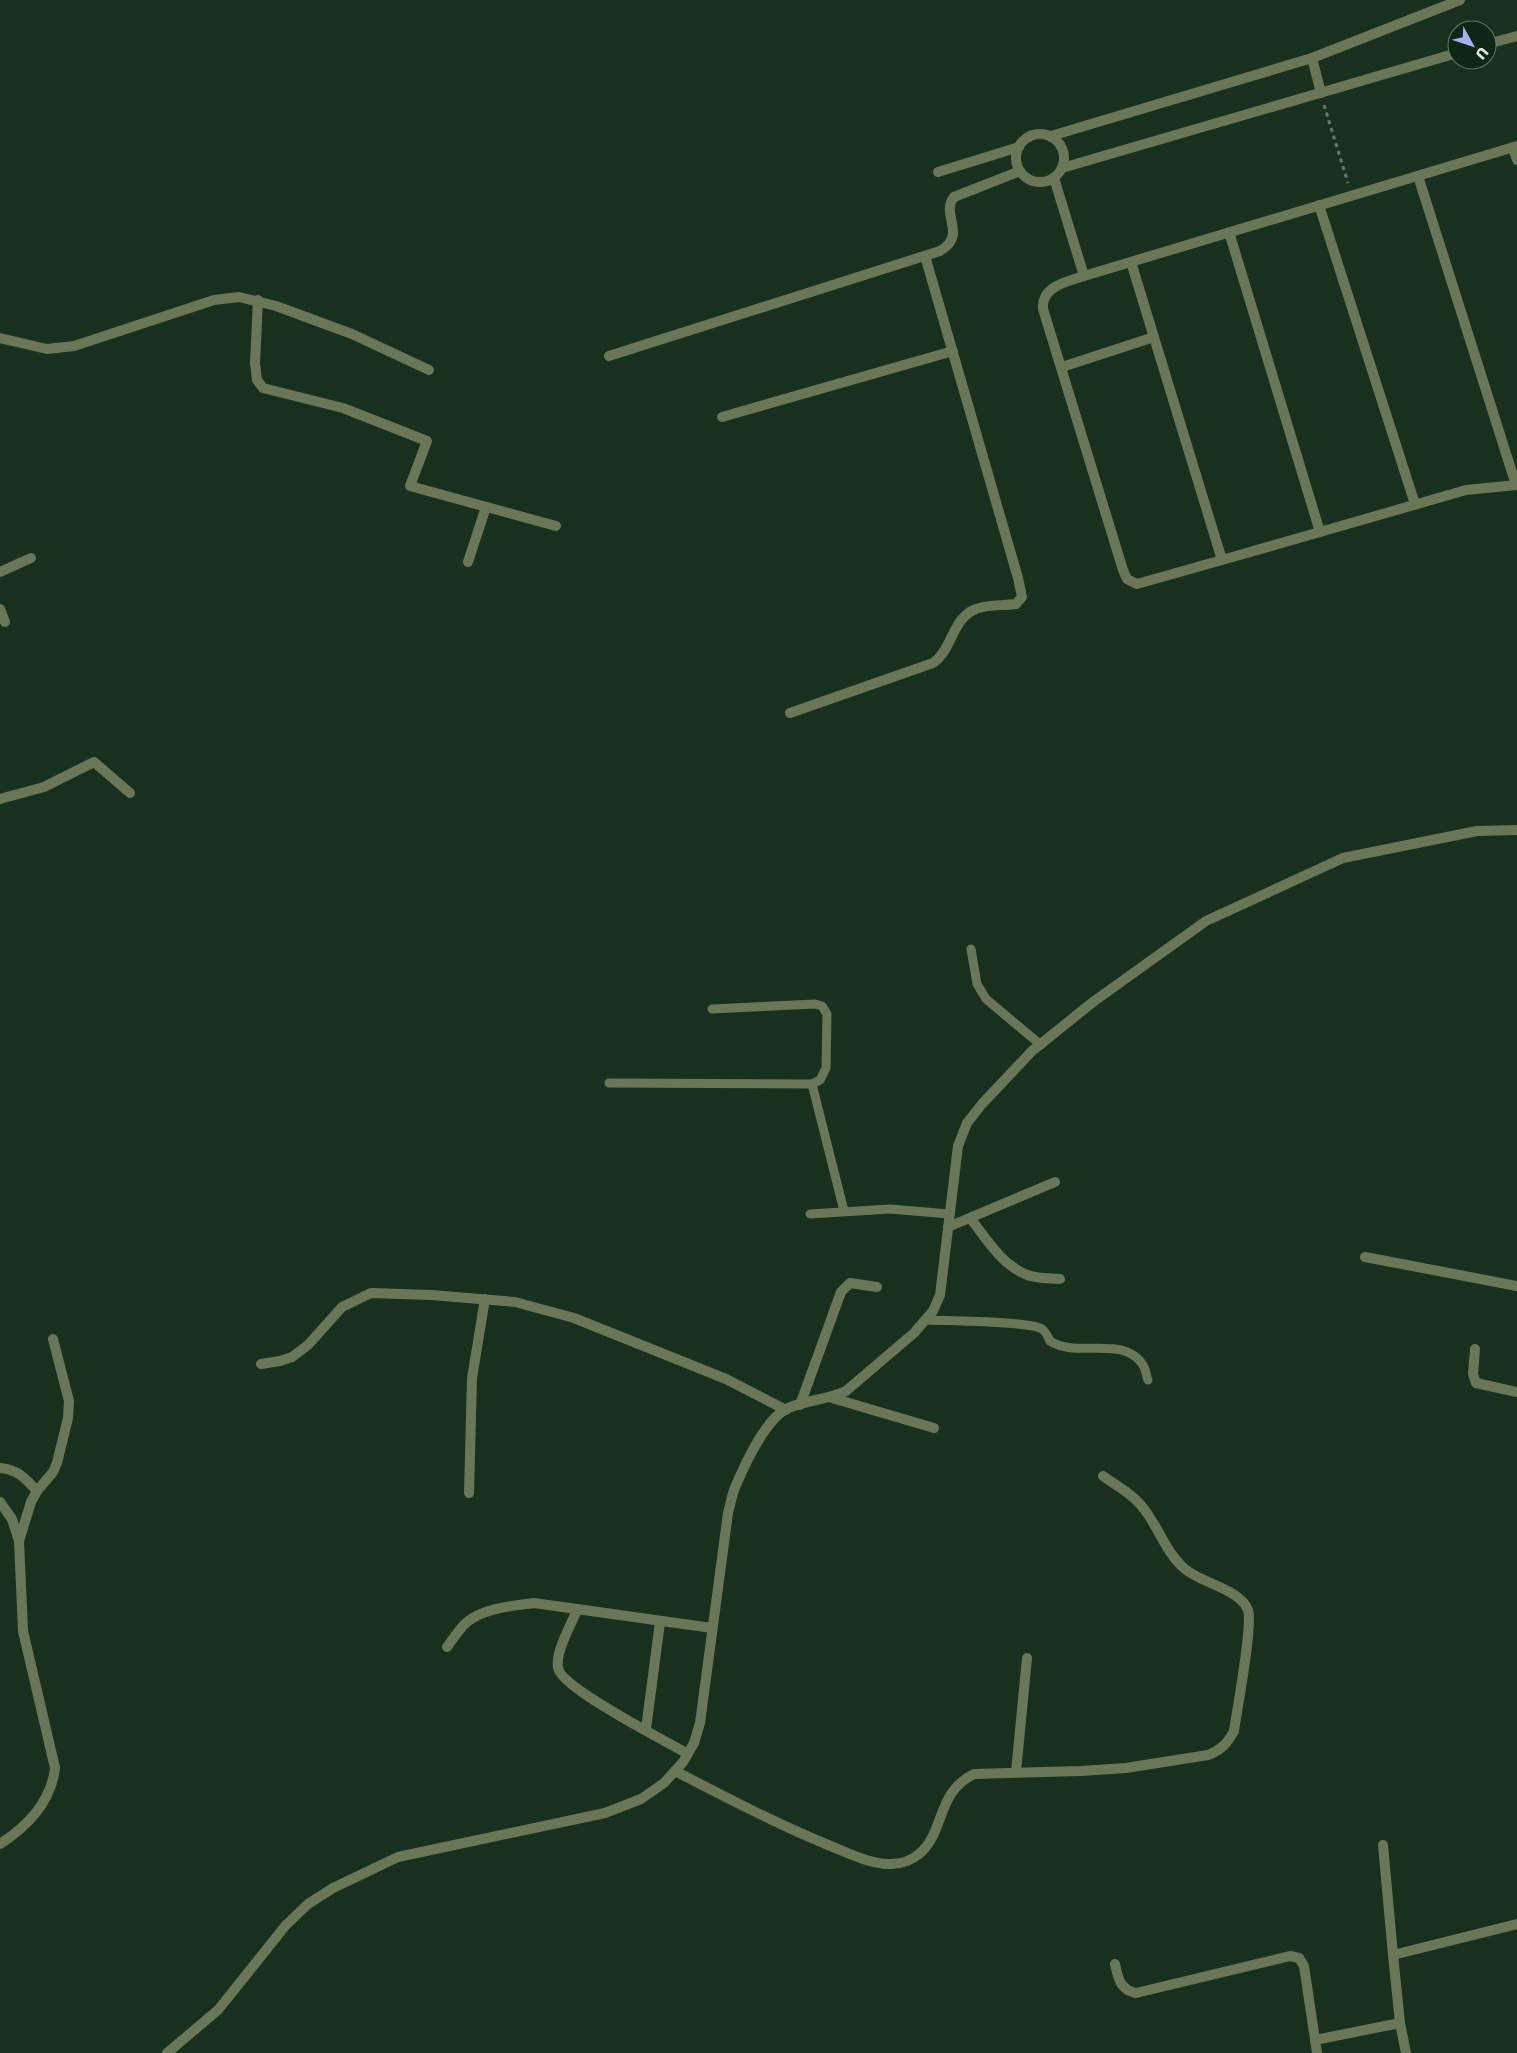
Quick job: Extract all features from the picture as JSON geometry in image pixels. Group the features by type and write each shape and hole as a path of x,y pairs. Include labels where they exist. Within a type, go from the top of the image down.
{"street":[{"path":"1051,136 1312,58 1460,0"},
{"path":"1497,41 1517,36"},
{"path":"1062,168 1447,56"},
{"path":"1312,58 1321,93"},
{"path":"1045,134 1051,136 1056,139 1063,150 1064,162 1062,168 1054,178 1045,181 1035,181 1024,176 1016,159 1019,147 1027,138 1033,135 1045,134"},
{"path":"938,172 1019,147"},
{"path":"1418,176 1516,485 1466,490 1142,583 1137,584 1127,579 1043,309 1043,298 1050,289 1084,276 1352,195 1515,147 1517,160"},
{"path":"609,356 925,256 948,246 954,232 950,205 954,197 1020,171"},
{"path":"1054,178 1084,276"},
{"path":"1319,206 1415,504"},
{"path":"1229,232 1320,532"},
{"path":"790,714 933,663 947,650 958,624 972,611 983,607 1016,604 1022,597 925,256"},
{"path":"1131,262 1222,560"},
{"path":"0,338 47,349 74,346 214,300 239,297 258,300 352,334 428,370"},
{"path":"258,300 255,364 256,380 263,388 342,408 427,441 410,486 556,526"},
{"path":"1062,367 1154,337"},
{"path":"722,417 953,351"},
{"path":"468,562 486,507"},
{"path":"0,572 31,558"},
{"path":"0,609 5,622"},
{"path":"0,799 44,786 94,762 130,793"},
{"path":"167,2053 218,2010 286,1925 302,1909 333,1888 398,1857 605,1813 641,1799 664,1783 675,1771 694,1743 700,1723 728,1513 736,1484 766,1430 786,1410 832,1398 846,1391 926,1320 940,1295 958,1146 967,1123 988,1097 1032,1051 1093,1002 1206,921 1343,858 1477,831 1517,830"},
{"path":"948,1227 1055,1182"},
{"path":"970,1218 1004,1262 1026,1275 1060,1279"},
{"path":"1365,1256 1517,1286"},
{"path":"800,1405 841,1292 850,1283 877,1288"},
{"path":"260,1364 292,1357 308,1345 342,1307 371,1293 485,1299 515,1302 574,1318 726,1379 786,1410"},
{"path":"469,1493 472,1378 485,1299"},
{"path":"19,1541 36,1491 53,1472 58,1463 68,1418 70,1401 53,1339"},
{"path":"1475,1350 1473,1374 1476,1383 1517,1392"},
{"path":"832,1398 934,1428"},
{"path":"0,1468 13,1469 24,1477 36,1491"},
{"path":"675,1771 794,1831 845,1852 890,1864 913,1859 922,1852 930,1840 955,1786 974,1774 1126,1768 1208,1755 1220,1750 1228,1742 1234,1731 1247,1641 1248,1610 1239,1598 1200,1579 1185,1569 1175,1558 1144,1509 1134,1498 1103,1476"},
{"path":"0,1502 12,1519 19,1541 23,1631 55,1768 53,1783 48,1796 38,1812 0,1844"},
{"path":"447,1647 466,1623 479,1615 534,1603 547,1603 577,1610 607,1612 660,1622 712,1628"},
{"path":"577,1610 561,1648 558,1666 560,1674 567,1682 600,1704 688,1754"},
{"path":"646,1729 660,1622"},
{"path":"1016,1772 1028,1658"},
{"path":"1383,1845 1400,2023 1406,2053"},
{"path":"1393,1955 1517,1924"},
{"path":"1115,1964 1118,1981 1129,1991 1136,1993 1295,1956 1300,1958 1304,1966 1317,2053"},
{"path":"1315,2040 1400,2023"}],"lane":[{"path":"971,949 977,984 986,999 1041,1044"},
{"path":"609,1082 812,1084 820,1080 826,1068 827,1014 822,1006 815,1004 712,1009"},
{"path":"812,1084 844,1212"},
{"path":"810,1214 890,1209 949,1214"},
{"path":"926,1320 988,1322 1037,1327 1046,1333 1050,1341 1066,1348 1112,1349 1126,1352 1136,1358 1143,1366 1148,1380"}],"path":[{"path":"1321,93 1352,195"}]}
